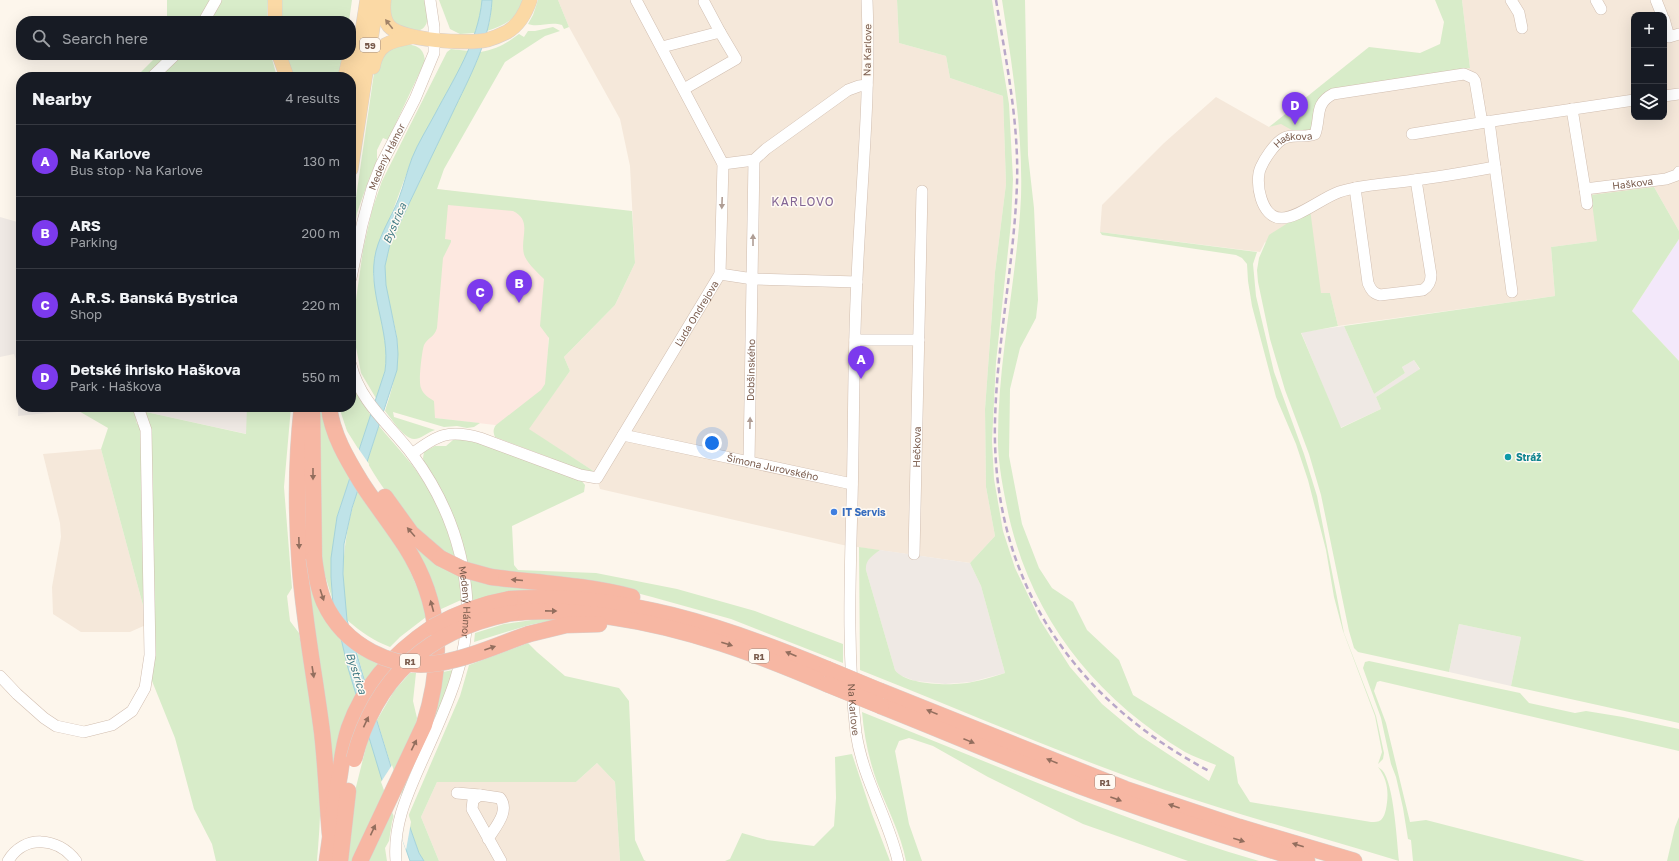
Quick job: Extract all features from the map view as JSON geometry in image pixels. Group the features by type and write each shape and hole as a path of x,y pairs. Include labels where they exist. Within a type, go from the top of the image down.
{"highway":[{"path":"302,412 297,482 300,567 308,641 325,755 330,834"},
{"path":"312,412 314,558 316,578 324,602 338,624 349,636 363,647 380,656 410,664 439,663 457,659 529,634 566,625 622,625 659,632 690,633"},
{"path":"330,412 338,438 368,484 417,566 428,593 436,628 436,671 431,704 424,725 360,861"},
{"path":"335,412 350,456"},
{"path":"368,484 411,532 440,558 462,569 491,577 571,585 624,595 724,622 753,639"},
{"name":"R1","path":"340,861 348,789 354,759 362,731 377,702 398,672 411,659 433,643 460,628 483,620 511,606 550,598 617,604 667,613 753,639 827,676 1078,786 1177,821 1307,861"},
{"name":"R1","path":"327,861 346,739 355,714 374,680 405,648 433,627 462,612 493,603 544,611 581,613 642,622 690,633 827,676"},
{"name":"R1","path":"880,698 1125,789 1239,827 1354,861"},
{"path":"321,861 327,802"}],"main road":[{"path":"275,0 275,16"},
{"name":"59","path":"356,72 367,0"},
{"name":"59","path":"356,136 377,0"},
{"path":"384,0 384,17 389,26 396,32 411,37 458,41 487,40 508,32 520,20 526,11 530,0"},
{"path":"356,30 364,16"},
{"path":"363,91 372,75 374,59 382,48 396,40 411,37"},
{"path":"281,60 285,72"},
{"path":"346,72 349,60"},
{"path":"350,60 350,72"}],"street":[{"path":"207,16 216,0"},
{"name":"Medený Hámor","path":"356,254 372,188 381,166 429,68 434,53 435,40 430,0"},
{"name":"Ľuda Ondrejova","path":"412,454 427,442 440,436 464,434 480,438 580,475 597,478 720,274 723,164 636,0"},
{"name":"Na Karlove","path":"867,0 867,85 857,282 850,615 854,709 857,736 868,780 891,838 898,861"},
{"path":"1511,0 1520,14 1522,28"},
{"path":"1656,0 1661,12"},
{"path":"684,89 736,59 704,2"},
{"path":"1667,24 1674,35"},
{"path":"662,47 720,32"},
{"path":"157,72 170,60"},
{"name":"Haškova","path":"1495,167 1355,188 1324,198 1290,217 1277,218 1268,211 1258,192 1261,166 1279,141 1285,137 1310,137 1316,134 1321,102 1333,94 1456,75 1469,75 1475,82 1482,120 1487,122 1495,167 1512,292"},
{"path":"723,164 754,160 766,149 848,90 858,86 867,85"},
{"path":"1667,96 1679,94"},
{"path":"1412,134 1631,100"},
{"path":"1572,109 1587,204"},
{"name":"Dobšinského","path":"749,462 754,160"},
{"name":"Haškova","path":"1585,189 1666,179 1676,175 1679,172"},
{"path":"1355,188 1368,283 1371,290 1380,295 1422,290 1428,286 1431,281 1431,275 1416,180"},
{"name":"Hečkova","path":"914,554 922,190"},
{"path":"720,274 753,279 857,282"},
{"path":"856,340 919,340"},
{"name":"Medený Hámor","path":"356,380 370,404 412,454 450,521 462,562 467,602 465,636 459,668 450,696 404,802 397,826 395,850 396,861"},
{"path":"0,676 17,694 44,718 56,726 84,732 112,725 132,711 145,688 150,655 146,430 140,412"},
{"name":"Šimona Jurovského","path":"623,435 852,484"},
{"path":"458,793 500,798 503,803 504,811 488,839"},
{"path":"480,795 473,800 472,809 501,861"},
{"path":"8,861 16,851 25,844 46,842 55,844 64,849 76,861"}],"shaded area":[{"path":"558,0 897,0 899,43 946,56 950,78 1003,96 1006,184 995,272 985,409 986,487 995,536 970,563 843,545 600,489 595,472 528,429 570,371 564,357 615,305 635,263 630,166 620,119 569,27"},
{"path":"1462,0 1679,0 1679,231 1654,187 1597,241 1551,247 1555,296 1338,326 1330,293 1321,293 1265,242 1260,252 1100,232 1102,205 1164,143 1216,97 1269,127 1282,123 1297,133 1327,91 1470,68"},
{"path":"437,189 532,202 552,277 546,386 528,429 435,418 402,367"},
{"path":"0,217 16,222 16,360 14,354 0,357"},
{"path":"1679,239 1679,361 1632,311"},
{"path":"1344,326 1374,394 1405,373 1402,367 1414,360 1420,370 1376,397 1381,409 1340,428 1301,332"},
{"path":"18,412 57,412 18,416"},
{"path":"146,412 247,412 247,434"},
{"path":"101,449 148,624 130,632 81,632 53,614 52,587 61,537 60,523 43,454"},
{"path":"880,550 970,563 981,586 1005,673 971,682 945,684 915,681 899,675 895,670 865,565 868,558"},
{"path":"1459,624 1521,637 1511,686 1449,672"},
{"path":"597,763 615,782 620,861 439,861 421,817 437,782 576,782"}],"green space":[{"path":"167,0 268,0 267,16 167,16"},
{"path":"280,0 352,0 350,16 280,16"},
{"path":"387,0 425,0 427,17 426,25 419,31 412,33 390,19"},
{"path":"439,0 482,0 481,13 475,33 460,34 450,29"},
{"path":"492,0 525,0 522,7 514,17 505,24 487,31 490,20"},
{"path":"538,0 558,0 569,27 564,29 562,25 558,24 528,24"},
{"path":"897,0 992,0 1009,104 1013,179 1011,223 996,362 992,441 994,479 1003,531 1015,568 1040,620 1070,667 1102,704 1139,735 1209,781 1216,765 1185,752 1123,707 1096,681 1072,652 1052,622 1034,589 1020,554 1009,517 999,463 999,414 1004,352 1019,228 1021,172 1019,123 1002,0 1025,0 1028,155 1034,208 1038,300 1036,318 1020,348 1010,389 1009,456 1022,524 1039,568 1052,588 1073,602 1087,630 1119,660 1133,695 1234,757 1238,783 1250,802 1378,822 1383,818 1387,798 1386,782 1378,767 1382,770 1386,777 1392,800 1399,861 1252,818 1165,790 1050,747 860,670 859,547 880,550 868,561 866,570 895,670 909,679 931,684 964,683 1005,673 981,586 970,563 995,536 986,487 985,409 995,272 1006,184 1003,96 950,78 946,56 899,43"},
{"path":"1435,0 1462,0 1470,68 1328,91 1314,129 1297,133 1281,124 1269,127 1369,47 1420,53 1440,44 1444,22"},
{"path":"553,27 560,31 545,36 505,62 444,169 437,189 632,211 635,263 615,305 564,357 570,371 529,429 595,472 591,473 553,461 551,458 495,437 494,435 496,425 541,390 545,384 549,338 540,326 544,279 531,266 525,257 523,251 523,220 513,211 448,205 445,239 451,240 451,242 443,258 437,328 434,334 424,345 422,353 420,385 425,394 434,401 435,418 480,423 474,427 467,428 457,426 444,427 393,412 394,417 435,430 414,439 406,436 385,411 398,360 398,343 388,298 385,276 385,265 390,244 480,52 501,46 519,34 524,37 528,31"},
{"path":"399,44 408,44 416,46 420,49 425,61 388,140 383,138 377,150 377,160 356,219 356,197 374,73 380,56"},
{"path":"451,49 469,51 413,156 392,213 373,276 386,338 387,354 385,371 377,400 361,373 356,347 356,300 363,250 372,210 382,181 447,52"},
{"path":"153,60 272,60 276,72 141,72"},
{"path":"287,60 342,60 340,72 292,72"},
{"path":"1654,187 1679,231 1679,239 1632,311 1679,361 1679,723 1511,686 1521,637 1459,624 1449,672 1358,652 1354,648 1349,631 1321,495 1309,454 1285,390 1270,339 1258,282 1257,270 1259,258 1269,235 1310,209 1321,293 1330,293 1338,326 1301,333 1341,428 1381,409 1376,397 1420,369 1414,360 1402,367 1405,373 1374,394 1344,326 1555,296 1551,247 1597,241 1591,195"},
{"path":"1100,232 1257,252 1253,264 1256,296 1274,372 1304,454 1317,496 1344,633 1376,716 1384,753 1383,759 1378,764 1382,752 1375,716 1343,631 1334,597 1326,550 1308,480 1296,444 1276,397 1252,306 1247,264 1242,258 1236,255 1102,235"},
{"path":"356,390 371,416 359,450 347,431 341,412 356,412"},
{"path":"80,412 134,412 137,424 148,425 146,412 246,434 247,412 291,412 284,487 292,588 287,596 290,621 299,633 318,749 320,806 317,861 216,861 212,844 194,809 175,738 148,673 148,624 101,449 108,428"},
{"path":"318,412 324,412 350,477 337,517 331,577 332,598 323,569 320,541"},
{"path":"379,426 412,465 434,498 443,518 456,561 430,542 406,517 384,489 367,462"},
{"path":"459,438 476,442 581,480 585,485 584,492 512,526 514,565 518,570 596,573 677,589 755,611 843,644 843,663 731,619 618,588 502,573 468,565 465,551 448,504 425,466 423,458 424,452 435,446 446,446 453,440"},
{"path":"358,489 405,559 422,599 426,617 400,637 390,647 368,636 347,620 343,587 344,554 349,521"},
{"path":"305,506 305,542 340,637 357,694 339,737 331,772 303,543"},
{"path":"413,544 459,574 461,600 439,610"},
{"path":"470,578 537,590 509,592 472,601"},
{"path":"539,619 559,619 529,625 474,642 475,633 504,624"},
{"path":"528,643 565,676 619,688 629,701 635,840 644,860 646,861 620,861 615,782 597,763 576,782 437,782 421,817 439,861 424,861 419,853 407,819 460,696 469,665"},
{"path":"357,653 378,664 365,681"},
{"path":"1369,661 1520,693 1529,703 1575,713 1586,711 1623,717 1679,729 1679,751 1380,681 1377,682 1374,691 1386,723 1410,822 1426,820 1585,861 1413,861 1411,840 1408,839 1403,808 1396,777 1391,764 1381,718 1363,668 1365,662"},
{"path":"453,670 439,711 396,809 389,841 385,848 387,861 367,861 443,672"},
{"path":"410,673 416,673 413,701 417,718 416,725 393,772 377,720 394,691"},
{"path":"862,712 1108,810 1259,861 1188,861 1083,824 988,777 933,746 909,738 899,741 895,751 909,824 922,861 906,861 897,831 877,782 866,739"},
{"path":"369,735 386,789 352,861 346,861 355,791"},
{"path":"852,754 872,814 890,861 725,861 730,859 742,833 767,840 814,846 834,826 836,798 835,757"},
{"path":"1679,817 1679,861 1667,861 1675,827"}],"water":[{"name":"Bystrica","path":"482,0 492,0 487,30 478,59 390,244 385,266 386,285 397,339 397,370 352,508 344,544 343,574 347,620 407,819 419,853 424,861 410,861 381,777 348,668 333,605 331,558 337,517 385,371 385,341 374,281 376,251 399,198 414,152 457,73 470,45 480,15"}],"pier":[{"path":"358,448 369,464 359,491 349,475"},
{"path":"392,765 411,822 406,850 381,782"}],"railway":[{"path":"996,0 1008,69 1014,115 1017,161 1013,244 996,391 995,421 997,479 1008,533 1025,583 1050,629 1081,671 1118,709 1162,743 1211,772"}],"place":[{"name":"Detské ihrisko Haškova","path":"1295,125"},
{"name":"ARS","path":"519,303"},
{"name":"A.R.S. Banská Bystrica","path":"480,312"},
{"name":"Na Karlove","path":"861,379"},
{"name":"Stráž","path":"1508,457"},
{"name":"IT Servis","path":"834,512"}],"district":[{"name":"KARLOVO","path":"803,201"}]}
